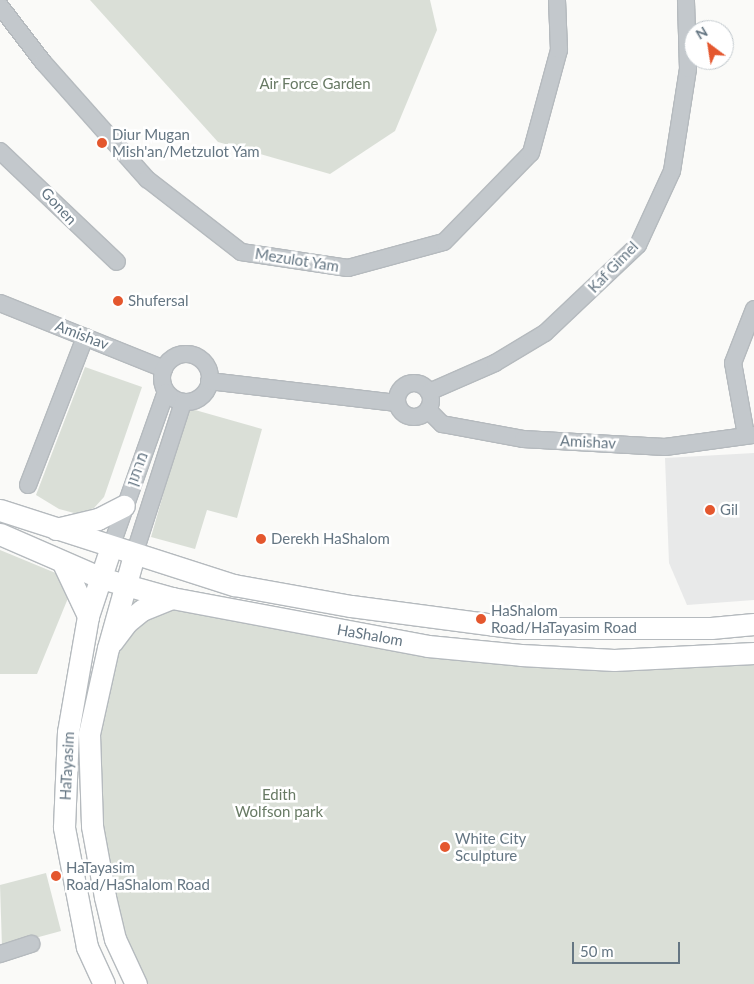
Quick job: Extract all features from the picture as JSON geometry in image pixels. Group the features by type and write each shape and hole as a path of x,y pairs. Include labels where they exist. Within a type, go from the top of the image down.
{"main road":[{"path":"54,529 110,516 124,506"},
{"name":"HaShalom","path":"0,510 134,555 234,585 431,618 519,628 710,628 754,624"},
{"name":"HaShalom","path":"0,534 63,563 123,586 172,598 428,646 521,655 614,660 754,653"},
{"name":"HaTayasim","path":"104,984 87,947 64,827 68,732 88,616 111,547"},
{"name":"HaTayasim","path":"134,555 123,586 89,734 92,826 115,939 136,984"},
{"path":"63,563 88,616"},
{"path":"108,648 127,622 142,610 172,598"}],"street":[{"name":"Mezulot Yam","path":"0,6 42,62 148,179 241,252 348,268 444,242 530,153 559,50 557,0"},
{"name":"Kaf Gimel","path":"429,392 495,363 546,333 638,245 672,171 688,69 686,0"},
{"name":"Gonen","path":"0,151 117,262"},
{"name":"Amishav","path":"0,303 164,368"},
{"path":"750,435 733,363 754,309"},
{"path":"28,485 85,337"},
{"path":"189,354 203,362 209,380 200,397 183,402 166,392 162,378 164,368 173,358 189,354"},
{"path":"209,380 397,403"},
{"path":"418,384 429,392 428,410 420,416 410,417 401,412 397,403 398,394 406,385 418,384"},
{"name":"מרתון","path":"111,547 166,392"},
{"name":"מרתון","path":"134,555 183,402"},
{"name":"Amishav","path":"428,410 442,424 523,439 665,447 750,435"},
{"path":"0,954 31,944"}],"shaded area":[{"name":"Gil","path":"754,453 754,600 687,605 669,563 665,458"}],"green space":[{"name":"Air Force Garden","path":"90,0 430,0 437,30 395,131 330,174 218,142"},
{"path":"85,367 142,387 104,497 94,508 78,514 59,509 36,495"},
{"path":"188,408 262,429 237,518 207,510 195,549 151,537"},
{"path":"0,550 75,581 37,674 0,674"},
{"name":"Edith Wolfson park","path":"123,586 521,655 754,653 754,984 146,984 132,958 98,822 89,734"},
{"path":"46,873 61,931 2,947 0,885"}],"place":[{"name":"Diur Mugan Mish'an/Metzulot Yam","path":"102,143"},
{"name":"Shufersal","path":"118,301"},
{"name":"Gil","path":"710,510"},
{"name":"Derekh HaShalom","path":"261,539"},
{"name":"HaShalom Road/HaTayasim Road","path":"481,619"},
{"name":"White City Sculpture","path":"445,847"},
{"name":"HaTayasim Road/HaShalom Road","path":"56,876"}]}
